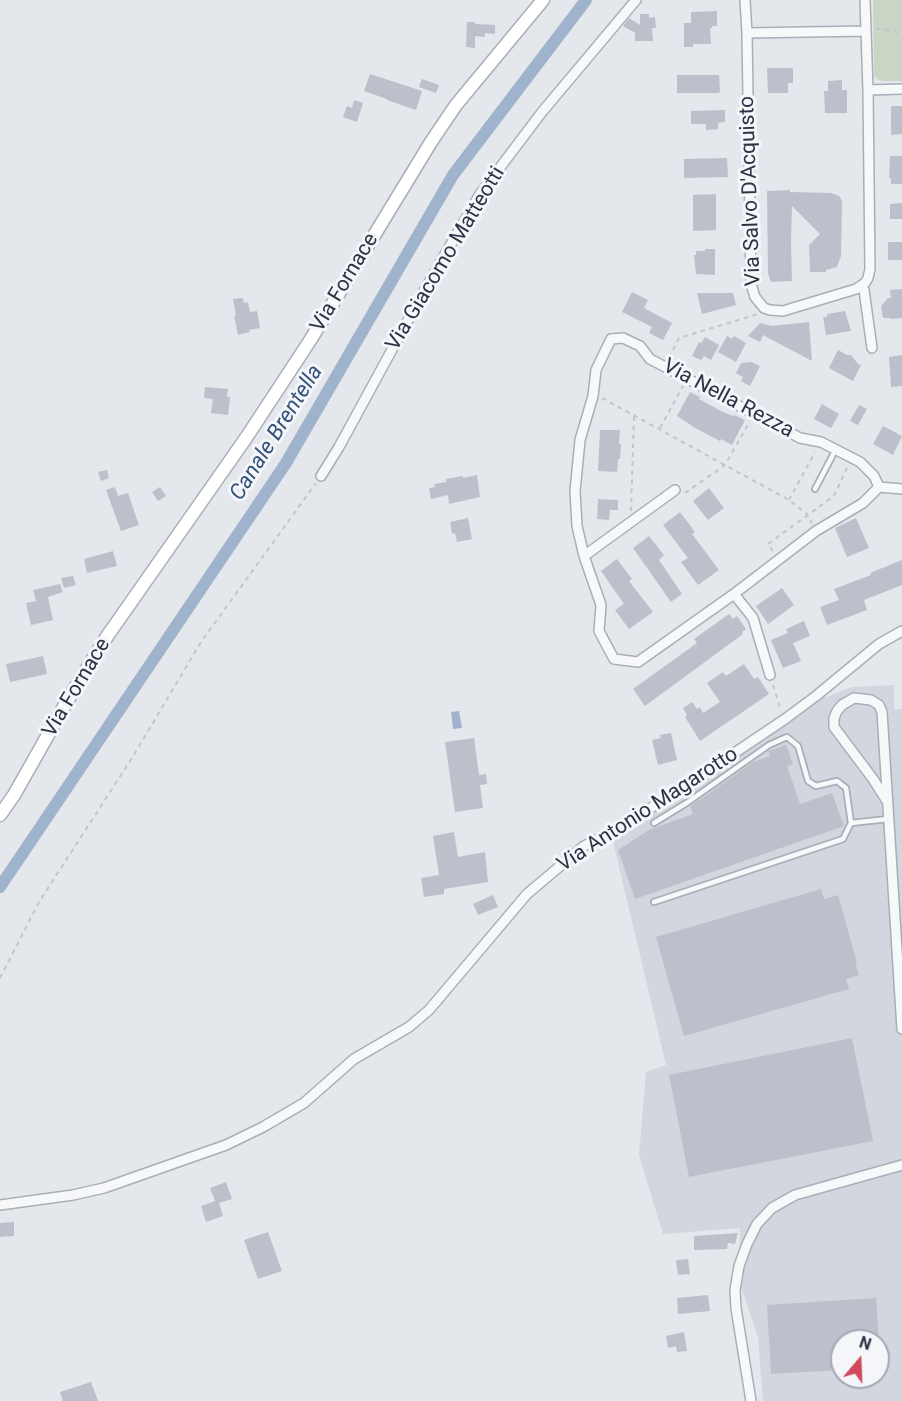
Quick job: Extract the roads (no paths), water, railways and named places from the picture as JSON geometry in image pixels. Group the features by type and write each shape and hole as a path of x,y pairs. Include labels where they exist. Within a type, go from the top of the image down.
{"street":[{"name":"Via Fornace","path":"0,815 108,636 246,438 311,339 431,142 456,105 543,0"},
{"name":"Via Giacomo Matteotti","path":"321,476 480,194 542,112 636,0"},
{"name":"Via Salvo D'Acquisto","path":"745,0 751,284 755,297 764,308 783,311 861,286"},
{"path":"866,0 870,269 868,278 861,286 864,290 872,348"},
{"path":"747,33 866,30"},
{"path":"868,90 902,89"},
{"name":"Via Nella Rezza","path":"623,338 640,346 650,359 754,414 800,438 821,441 852,457 874,476 879,486 863,503 816,531 734,594 638,662 614,659 599,630 602,605 584,556 578,526 575,491 580,440 593,396 596,370 611,339 623,338"},
{"path":"879,486 902,489"},
{"path":"584,556 675,490"},
{"path":"734,594 753,618 770,675"},
{"name":"Via Antonio Magarotto","path":"0,1205 73,1195 104,1188 226,1145 304,1103 354,1059 409,1027 429,1010 527,894 584,846 672,795 785,719 879,644 902,631"},
{"path":"886,801 873,779 834,726 837,711 854,698 871,700 879,705 882,712 902,1029"},
{"path":"751,1401 735,1308 735,1290 739,1266 757,1224 772,1208 795,1195 902,1165"}],"lane":[{"path":"815,489 836,449"},
{"path":"654,823 769,745 788,737 798,746 808,781 816,786 837,781 846,789 851,823 843,839 654,902"},
{"path":"851,823 888,819"}],"water":[{"path":"459,711 462,728 453,729 451,712"}],"waterway":[{"name":"Canale Brentella","path":"0,887 286,463 453,175 586,0"}]}
